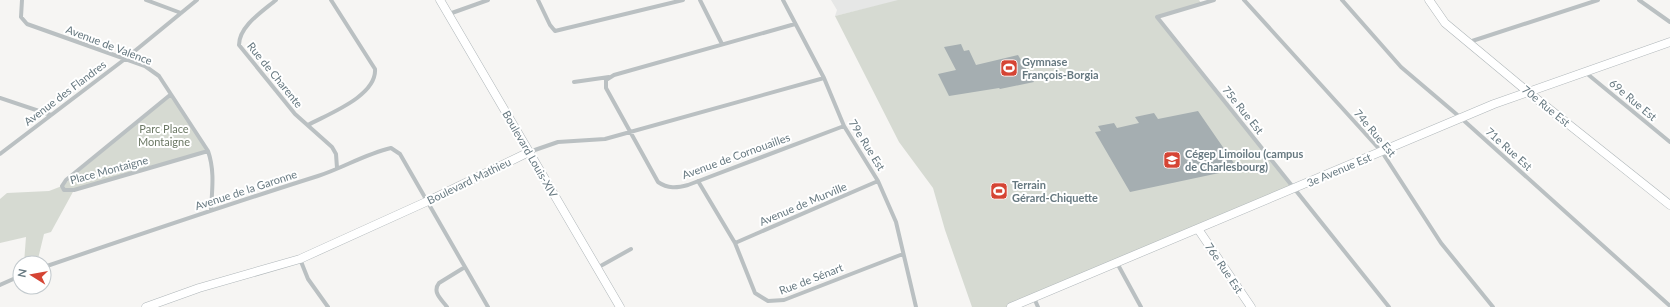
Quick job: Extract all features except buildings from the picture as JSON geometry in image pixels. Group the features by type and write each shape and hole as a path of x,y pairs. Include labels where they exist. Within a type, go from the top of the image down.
{"street":[{"name":"Avenue de Valence","path":"22,0 21,16 27,24 145,66 159,76 208,151 212,163 213,178 211,210"},
{"path":"146,0 181,13"},
{"name":"Avenue des Flandres","path":"0,154 125,59 197,0"},
{"name":"Rue de Charente","path":"276,0 244,29 238,40 239,45 295,114 332,146 336,154 338,168"},
{"path":"308,125 358,97 370,87 376,76 375,69 331,0"},
{"name":"Boulevard Louis-XIV","path":"440,0 596,269 620,307"},
{"path":"449,14 488,0"},
{"path":"538,0 550,25 555,31 684,0"},
{"path":"700,0 722,44"},
{"name":"79e Rue Est","path":"782,0 824,78 844,126 878,181 896,222 916,307"},
{"name":"75e Rue Est","path":"1214,0 1158,17 1389,307"},
{"name":"74e Rue Est","path":"1244,0 1382,152 1441,243 1493,307"},
{"name":"71e Rue Est","path":"1342,0 1401,67 1461,118 1670,306"},
{"name":"70e Rue Est","path":"1429,0 1446,23 1528,92 1670,204"},
{"path":"1469,42 1598,0"},
{"path":"1639,0 1670,22"},
{"path":"574,82 609,77 722,44 759,36 795,24"},
{"name":"3e Avenue Est","path":"1011,307 1461,118 1528,92 1670,42"},
{"name":"69e Rue Est","path":"1585,72 1670,142"},
{"name":"Avenue de Cornouailles","path":"609,77 605,84 606,88 658,182 668,188 681,187 844,126"},
{"name":"Boulevard Mathieu","path":"146,307 199,288 300,258 428,201 529,152 558,142 605,139 824,78"},
{"name":"Place Montaigne","path":"170,95 66,180 62,186 64,190 74,190 208,151"},
{"path":"0,98 51,115"},
{"name":"Avenue de la Garonne","path":"52,264 211,210 322,175 377,151 391,148 396,150 428,201"},
{"name":"Rue de Sénart","path":"698,181 735,243 755,293 760,298 775,303 903,254"},
{"name":"Avenue de Murville","path":"735,243 878,181"},
{"path":"428,201 488,307"},
{"name":"76e Rue Est","path":"1198,229 1251,307"},
{"path":"596,269 631,249"},
{"path":"300,258 308,278 328,307"},
{"path":"1117,263 1141,307"},
{"path":"446,307 436,293 436,287 439,283 465,267"},
{"path":"0,284 12,279"},
{"path":"1034,298 1038,307"}],"shaded area":[{"path":"831,0 901,0 835,16 837,10"}],"green space":[{"path":"898,0 1199,0 1202,4 1158,17 1294,188 1011,307 972,307 945,230 933,188 899,142 835,16"},
{"name":"Parc Place Montaigne","path":"170,95 208,151 74,190 51,232 44,234 39,255 25,255 26,237 0,243 0,199 7,193 49,191 62,186"}],"place":[{"name":"Gymnase François-Borgia","path":"1009,68"},
{"name":"Cégep Limoilou (campus de Charlesbourg)","path":"1172,160"},
{"name":"Terrain Gérard-Chiquette","path":"999,191"}]}
